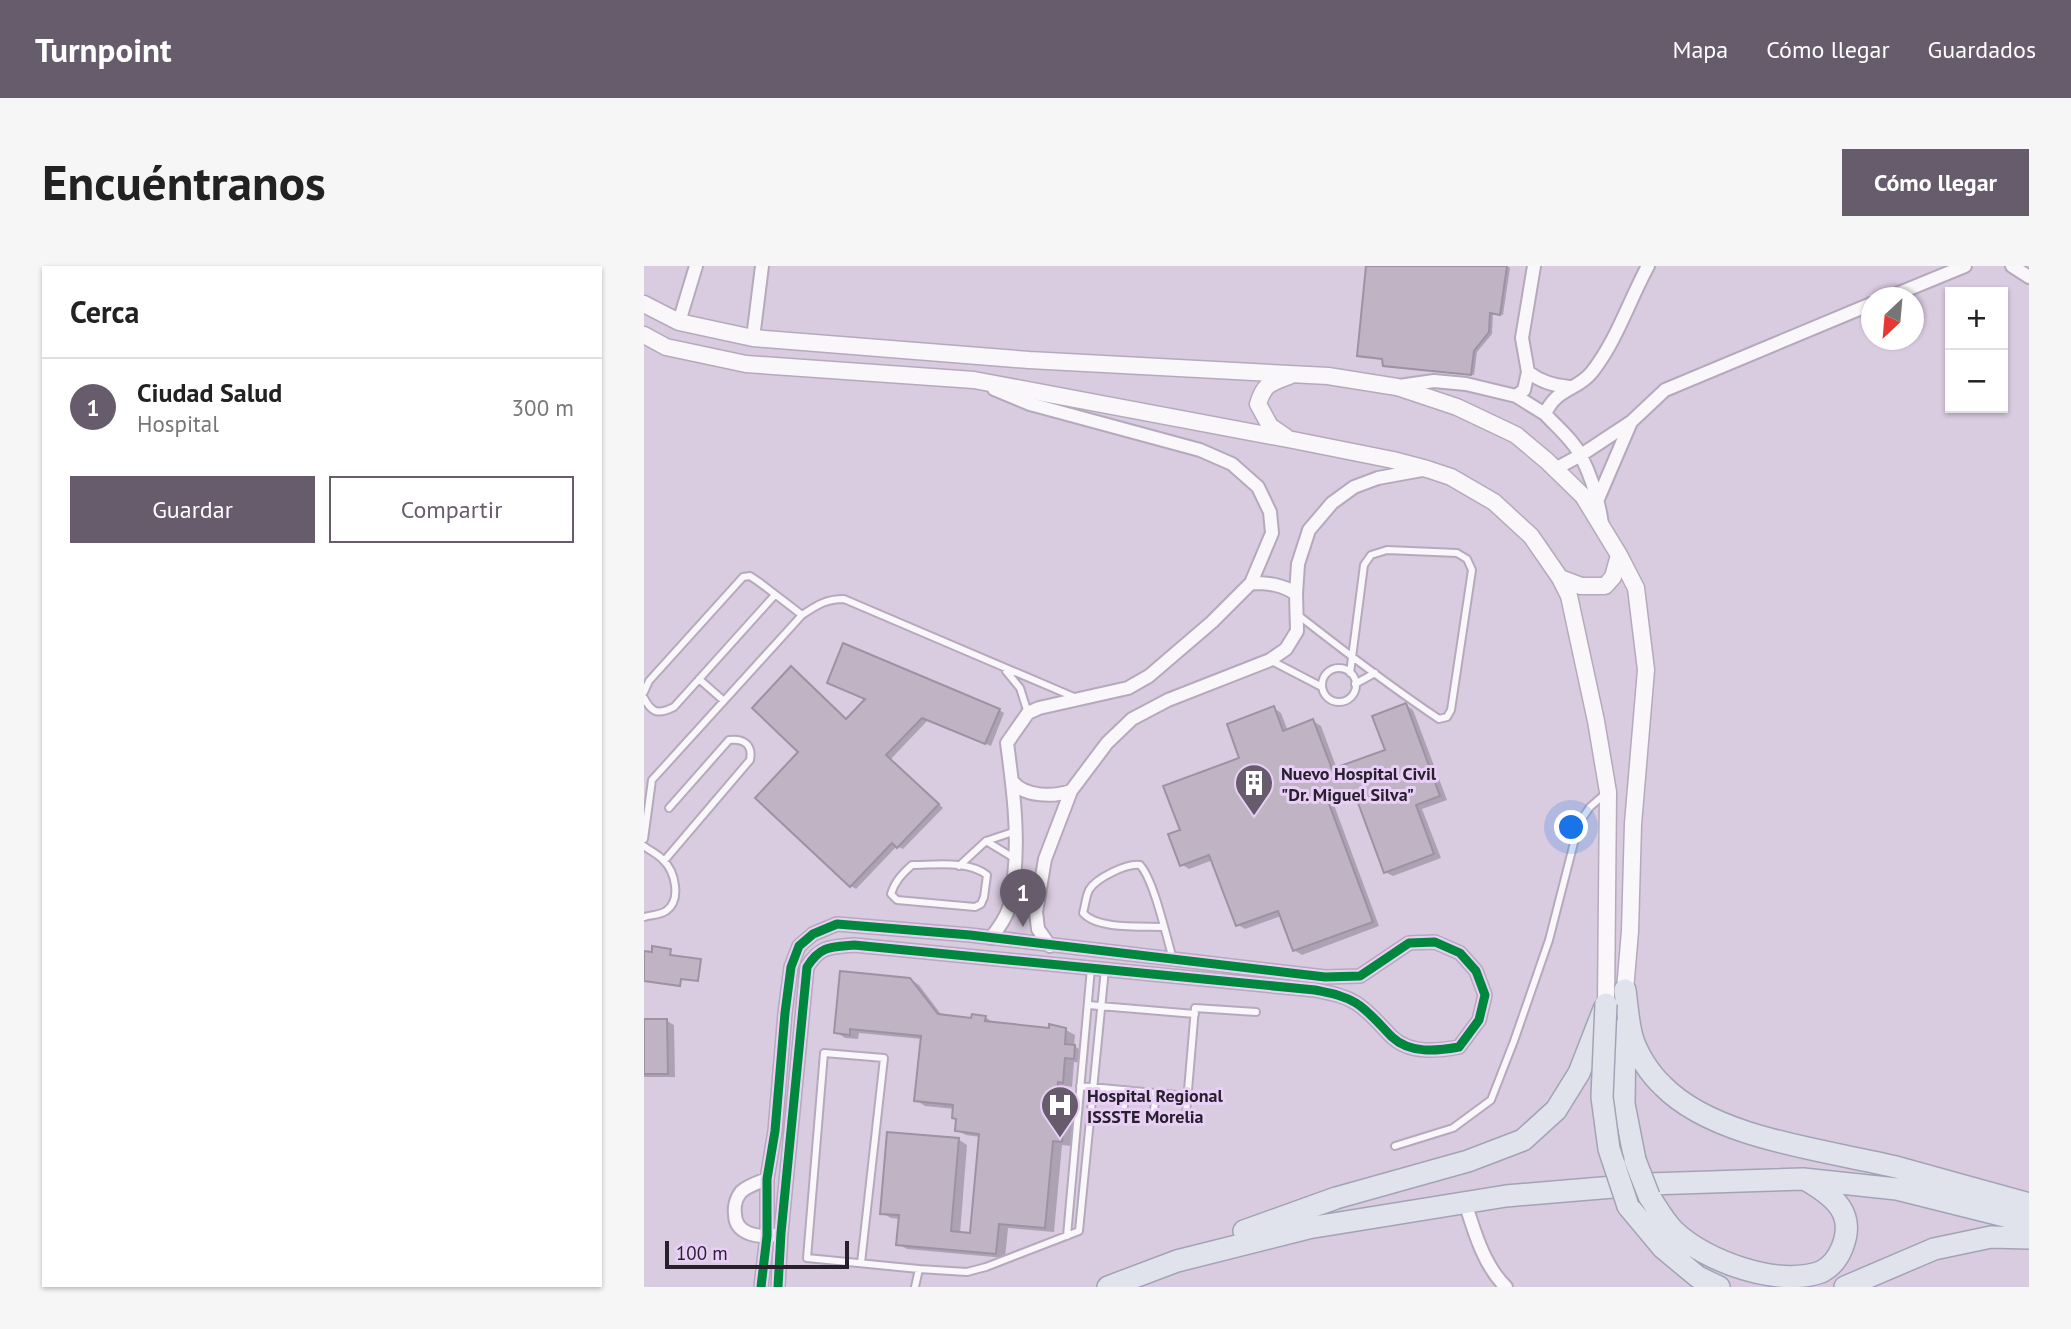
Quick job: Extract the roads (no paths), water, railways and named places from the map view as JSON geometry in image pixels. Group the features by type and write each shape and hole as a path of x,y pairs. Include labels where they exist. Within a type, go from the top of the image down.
{"highway":[{"path":"1625,990 1624,1104 1635,1160 1659,1213 1672,1229 1708,1255 1756,1274 1797,1278 1810,1276 1825,1270 1837,1259 1847,1228 1845,1216 1837,1201 1803,1179"},
{"path":"1625,990 1632,1039 1647,1067 1663,1087 1689,1107 1730,1127 1808,1149 1894,1167 2029,1204"},
{"path":"1605,1003 1602,1097 1609,1150 1628,1206 1663,1248 1698,1278 1719,1287"},
{"path":"1108,1287 1177,1261 1236,1234 1336,1198 1468,1161 1523,1140 1556,1110 1579,1073 1605,1003"},
{"path":"1177,1261 1308,1228 1465,1202 1649,1184 1803,1179 1897,1189 2029,1222"},
{"path":"1844,1287 1934,1249 1991,1237 2029,1238"}],"street":[{"path":"678,322 696,266"},
{"path":"754,338 762,266"},
{"path":"1516,396 1524,390 1528,372 1522,338 1534,266"},
{"path":"1545,414 1557,395 1582,382 1591,373 1615,336 1648,266"},
{"path":"1914,287 1965,266"},
{"path":"2012,266 2029,277"},
{"path":"644,304 678,322 754,338 1029,360 1328,376 1397,387 1457,407 1516,435 1583,496 1636,587 1646,670 1633,824 1630,931 1625,990"},
{"path":"1555,469 1631,422 1665,390 1861,308"},
{"path":"644,335 666,347 746,364 974,380 1288,439 1427,469 1451,477 1494,502 1531,536 1569,596 1608,792 1605,1003"},
{"path":"1528,372 1538,380 1569,387"},
{"path":"1288,439 1270,426 1258,404 1263,390 1272,382 1294,373"},
{"path":"974,380 1030,404 1200,450 1232,464 1258,486 1270,512 1272,533 1251,583 1212,622 1149,677 1128,688 1039,708 1028,713 1007,743 1017,831 1016,859 1011,903 1003,922 991,937"},
{"path":"1397,387 1434,380 1466,384 1516,396 1545,414 1581,455 1598,499 1603,529"},
{"path":"1598,499 1631,422"},
{"path":"1050,946 1038,929 1037,912 1045,859 1071,791 1107,743 1132,719 1168,701 1270,660 1286,649 1297,631 1298,564 1309,530 1332,503 1354,487 1378,478 1427,469"},
{"path":"1560,578 1581,586 1605,586 1613,577 1619,555"},
{"path":"1251,583 1270,583 1296,594"},
{"path":"1013,782 1018,788 1038,794 1063,794 1071,791"},
{"path":"761,1287 767,1236 767,1179 775,1131 791,967 799,946 813,934 838,924 991,937 1325,977 1360,976 1409,943 1435,942 1460,953 1476,971 1485,995 1479,1020 1459,1047 1434,1051 1410,1048 1394,1039 1357,1004 1341,995 1315,990 854,945 830,947 816,953 807,967 780,1233 778,1287"},
{"path":"767,1179 741,1192 734,1206 735,1220 742,1230 756,1235 780,1233"},
{"path":"1465,1202 1495,1277 1506,1287"}],"lane":[{"path":"1297,614 1352,657 1413,702 1439,719 1447,717 1451,710 1472,570 1467,559 1457,553 1387,550 1371,555 1364,565 1352,657 1350,673 1355,689 1349,699 1338,702 1327,697 1322,681 1329,672 1340,669 1350,673"},
{"path":"644,692 649,681 744,577 750,576 802,615"},
{"path":"644,698 654,711 664,712 674,706 774,596"},
{"path":"644,839 652,780 802,615 830,599 844,599 1079,699"},
{"path":"1270,660 1322,687"},
{"path":"1002,668 1020,688 1028,713"},
{"path":"1355,684 1375,673"},
{"path":"699,679 724,701"},
{"path":"664,860 750,760 752,752 749,746 737,739 729,740 669,808"},
{"path":"1395,1146 1453,1128 1491,1100 1549,940 1579,823 1590,807 1608,792"},
{"path":"959,866 987,875 984,897 981,904 975,907 897,901 891,894 901,874 912,865 959,866 986,841 1017,831"},
{"path":"986,841 1016,859"},
{"path":"644,846 664,860 672,872 676,888 672,905 664,913 644,916"},
{"path":"1164,927 1103,924 1089,919 1083,913 1089,891 1096,882 1131,864 1140,864 1147,872 1164,927 1174,960"},
{"path":"1067,1236 1091,968"},
{"path":"861,1263 884,1058 824,1053 807,1258 919,1269 967,1272 986,1267 1079,1231 1105,969"},
{"path":"1088,1004 1195,1014"},
{"path":"1186,1114 1195,1008 1256,1012"},
{"path":"1080,1086 1187,1096"},
{"path":"1124,1106 1125,1090"},
{"path":"1154,1111 1156,1093"},
{"path":"1074,1156 1088,1157"},
{"path":"915,1287 919,1269"}],"place":[{"name":"Nuevo Hospital Civil \"Dr. Miguel Silva\"","path":"1254,817"},
{"name":"Ciudad Salud","path":"1023,927"},
{"name":"Hospital Regional ISSSTE Morelia","path":"1060,1139"}]}
